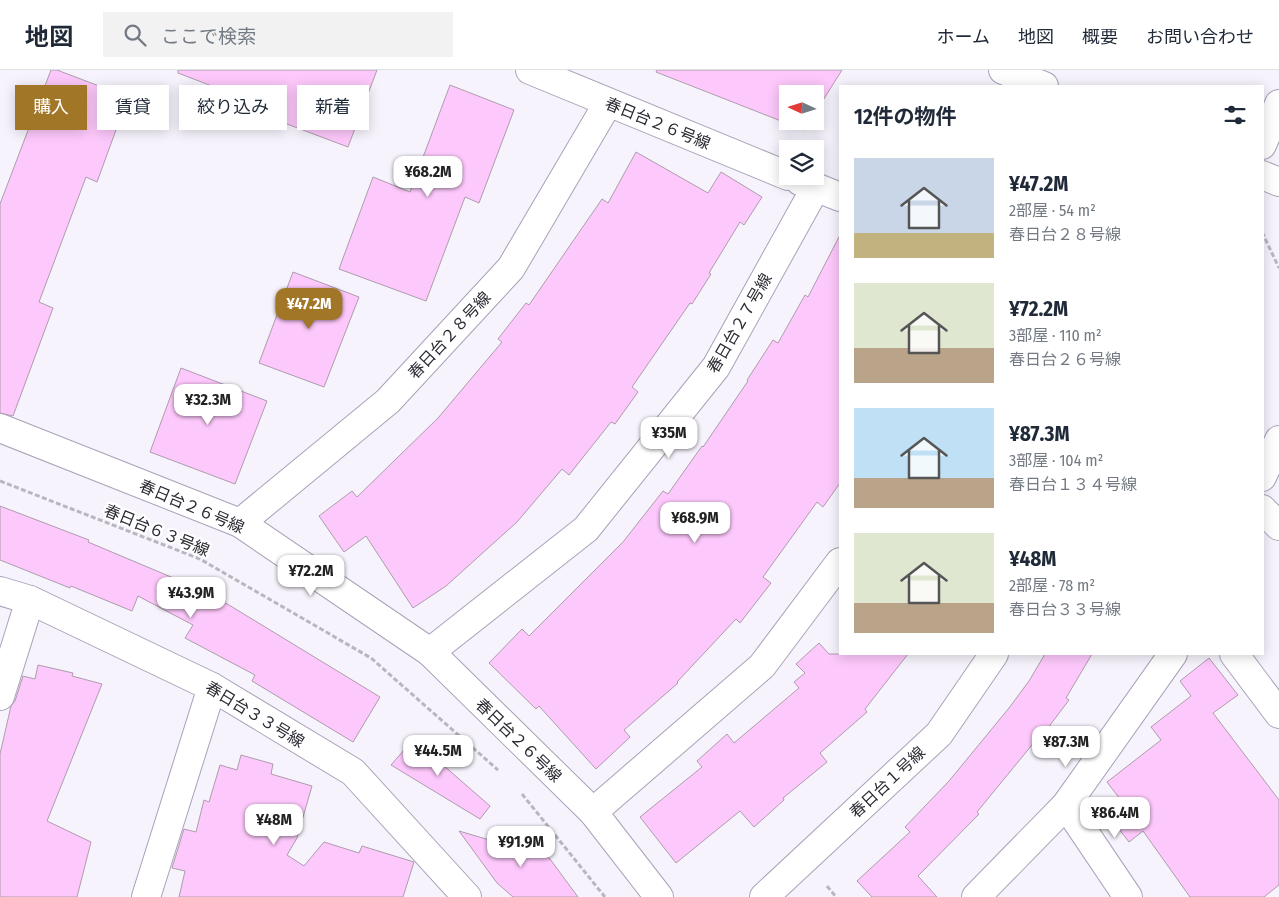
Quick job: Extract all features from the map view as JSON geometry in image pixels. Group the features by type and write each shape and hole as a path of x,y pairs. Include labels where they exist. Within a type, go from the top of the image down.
{"street":[{"name":"春日台２６号線","path":"530,70 779,172"},
{"path":"1003,70 1041,85"},
{"name":"春日台２８号線","path":"240,523 388,401 511,268 608,103"},
{"path":"1264,140 1279,104"},
{"path":"1264,176 1279,182"},
{"name":"春日台２６号線","path":"810,185 828,192"},
{"name":"春日台２７号線","path":"430,652 586,529 716,367 828,192"},
{"name":"春日台２６号線","path":"0,428 240,523 430,652 593,812 659,897"},
{"path":"1264,473 1279,440"},
{"path":"1264,511 1279,526"},
{"path":"593,812 762,666 839,563"},
{"name":"春日台３３号線","path":"0,591 30,600 212,687 353,772 467,897"},
{"path":"0,696 30,600"},
{"name":"春日台１号線","path":"764,897 939,734 993,655"},
{"path":"976,897 1066,805 1171,655"},
{"path":"1235,655 1279,714"},
{"path":"146,897 212,687"},
{"path":"1066,805 1128,897"}],"path":[{"path":"1264,236 1279,268"},
{"name":"春日台６３号線","path":"0,481 200,559 371,658 502,773"},
{"path":"516,786 605,897"}],"building":[{"path":"51,70 57,70 97,85 97,130 116,130 97,182 86,177 39,302 53,308 13,416 0,413 0,204 28,130 87,130 87,85 45,85"},
{"path":"178,70 377,70 369,91 369,85 297,85 297,128 287,124 287,85 209,85 178,73"},
{"path":"657,70 842,70 824,99 824,85 779,85 779,120 656,72"},
{"path":"450,85 514,110 479,203 465,197 426,301 339,269 373,177 410,192"},
{"path":"303,130 354,130 348,147"},
{"path":"636,152 708,193 721,172 762,197 744,225 740,222 692,304 690,303 632,387 638,392 615,424 611,422 569,475 562,469 517,522 446,586 413,608 366,536 344,552 319,516 352,491 357,497 438,418 502,342 498,339 526,303 529,305 602,199 608,203"},
{"path":"839,237 839,484 823,507 817,502 763,577 771,583 740,623 736,619 678,683 624,730 630,737 596,769 539,706 536,709 489,663 522,629 529,636 623,542 663,491 668,494 748,381 773,340 778,343 805,295 808,297"},
{"path":"293,272 359,297 324,387 259,363"},
{"path":"181,368 267,401 235,484 150,452"},
{"path":"0,506 89,540 88,542 183,582 229,605 380,697 353,742 252,681 255,675 185,638 193,625 138,596 132,611 0,560"},
{"path":"819,643 829,654 907,655 865,709 867,712 820,753 827,762 783,798 784,800 754,827 740,811 676,863 640,817 702,767 697,761 727,734 734,743 799,688 794,682 805,673 796,664"},
{"path":"1044,655 1091,655 1066,698 1069,700 1038,741 1036,740 977,812 979,814 918,876 937,897 872,897 857,881 910,832 905,827 949,781 1029,681"},
{"path":"1209,658 1238,695 1213,713 1279,800 1279,885 1264,897 1190,897 1143,831 1129,842 1105,811 1120,799 1107,782 1161,740 1151,727 1191,696 1180,681"},
{"path":"38,665 73,673 72,676 102,684 47,821 91,842 77,897 0,897 0,754 11,706 15,701 23,676 35,679"},
{"path":"417,735 447,761 443,765 490,806 480,819 391,765"},
{"path":"241,755 273,764 271,774 312,786 297,838 287,855 304,866 324,842 359,853 362,846 414,862 403,897 179,897 185,871 172,868 184,829 196,832 204,800 209,802 220,765 237,770"},
{"path":"459,831 513,847 519,832 550,859 578,897 513,897 497,883"}]}
